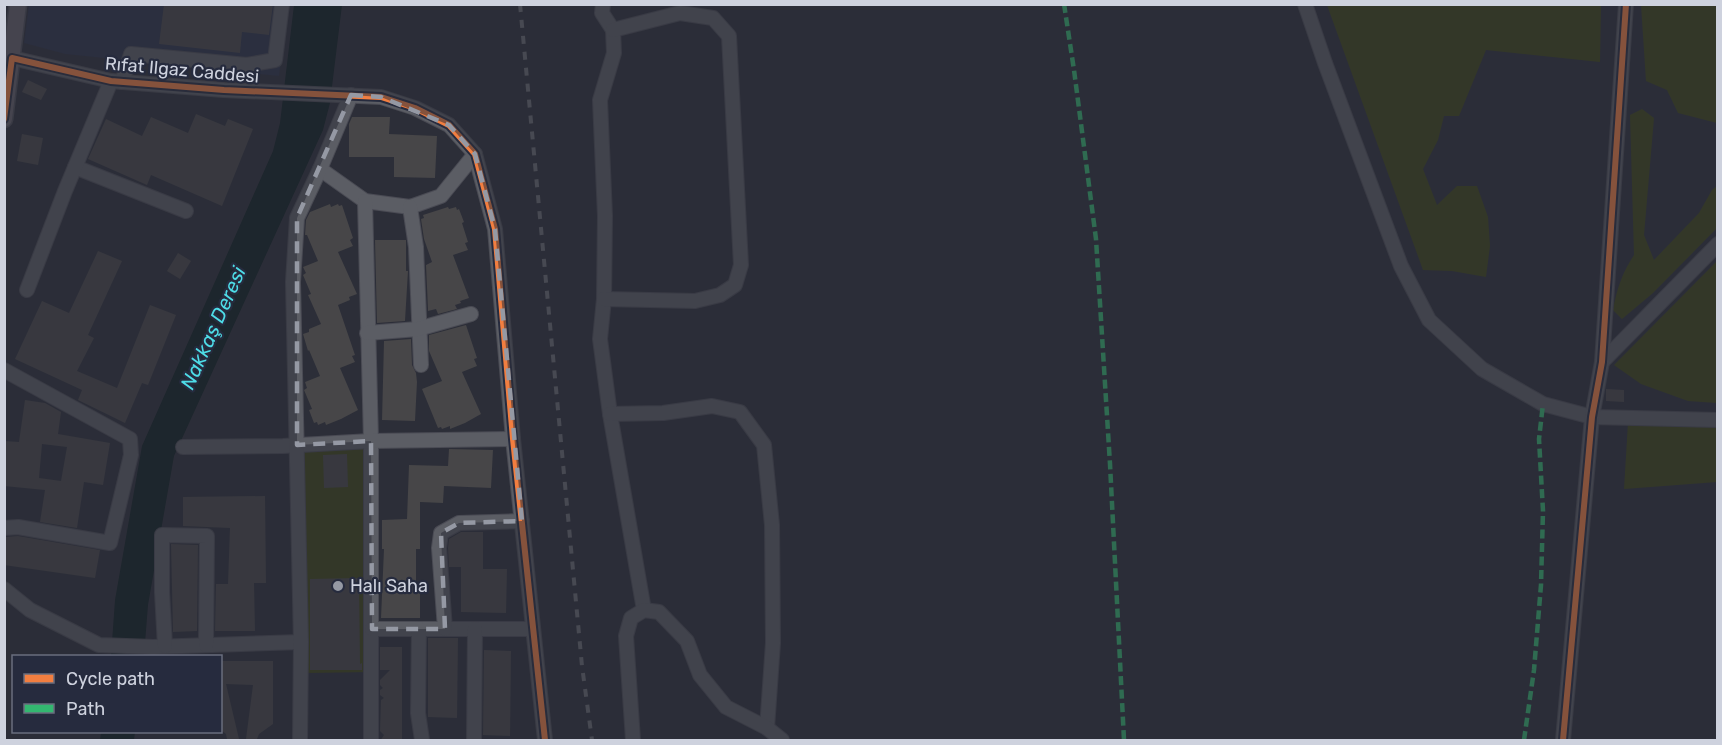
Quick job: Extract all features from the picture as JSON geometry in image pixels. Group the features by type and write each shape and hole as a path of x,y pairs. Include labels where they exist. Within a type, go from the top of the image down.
{"main road":[{"path":"4,119 18,4"}],"street":[{"path":"27,290 75,167 131,54 246,65 275,60 282,4"},
{"path":"603,4 602,14 613,30 614,53 600,100 605,216 604,299 600,339 610,414 644,610"},
{"path":"1305,4 1401,266 1430,320 1482,369 1542,404 1592,417 1718,420"},
{"path":"1563,741 1592,417 1602,362 1626,4"},
{"path":"604,299 695,301 720,295 735,285 741,265 729,36 713,18 680,12 613,30"},
{"name":"Rıfat Ilgaz Caddesi","path":"12,58 116,82 351,95"},
{"path":"300,741 301,642 293,282 297,218 351,95 381,97 415,108 449,125 475,154 495,229 513,439 544,741"},
{"path":"320,169 365,201 410,207 441,196 475,154"},
{"path":"75,167 186,211"},
{"path":"365,201 372,441 371,741"},
{"path":"410,207 416,247 421,365"},
{"path":"1602,362 1718,244"},
{"path":"368,333 418,329 471,314"},
{"path":"4,370 130,439 131,455 110,543 18,527 4,528"},
{"path":"610,414 663,413 712,406 740,412 764,445 772,525 773,643 767,728"},
{"path":"183,447 513,439"},
{"path":"445,629 439,548 441,533 459,523 522,521"},
{"path":"159,646 162,535 207,536 206,645"},
{"path":"4,589 30,610 99,645 159,646 301,642"},
{"path":"633,741 626,636 631,618 644,610 659,612 687,641 700,675 726,707 767,728 782,741"},
{"path":"419,629 418,713 422,741"},
{"path":"474,741 475,629"},
{"path":"372,630 533,629"}],"highlighted area":[{"path":"351,95 381,97 449,125 475,154 495,229 522,521 459,523 441,533 445,629 372,629 371,441 297,445 297,218"}],"shaded area":[{"path":"29,5 288,5 279,76 65,54 24,43"}],"green space":[{"path":"1327,5 1601,5 1600,62 1486,50 1459,116 1444,116 1438,140 1423,169 1437,205 1457,186 1477,186 1488,217 1490,246 1486,277 1452,271 1423,270"},
{"path":"1641,5 1717,5 1717,123 1678,113 1667,90 1646,81"},
{"path":"1642,109 1654,118 1644,235 1654,260 1699,213 1712,190 1717,186 1717,228 1653,293 1622,319 1613,310 1620,281 1634,255 1630,115"},
{"path":"1717,261 1717,403 1688,401 1641,384 1614,365"},
{"path":"1628,423 1717,427 1717,482 1624,489"},
{"name":"Halı Saha","path":"304,446 371,449 371,672 307,673 303,558"}],"water":[{"name":"Nakkaş Deresi","path":"294,5 342,5 330,103 323,130 174,456 148,605 144,655 111,655 115,600 142,446 273,151 280,123"},
{"path":"101,733 135,733 134,740 100,740"}],"building":[{"path":"164,4 273,4 269,35 242,32 240,53 159,44"},
{"path":"28,80 47,89 41,100 22,92"},
{"path":"196,114 225,126 228,119 253,129 222,206 151,175 147,185 88,159 106,119 142,136 151,117 188,133"},
{"path":"352,117 390,117 389,134 437,136 435,178 394,177 394,157 349,157 349,124"},
{"path":"22,134 43,138 38,165 17,161"},
{"path":"330,204 331,207 342,205 353,238 350,240 353,246 338,252 357,294 338,305 355,355 352,356 355,362 340,368 358,410 326,425 325,422 318,425 317,422 314,423 309,410 312,409 304,390 307,388 305,382 320,376 303,334 321,324 308,295 311,294 303,275 306,273 303,267 318,261 305,235 306,220 310,212"},
{"path":"448,207 459,209 464,222 462,223 468,250 453,255 469,298 455,305 457,309 438,314 436,309 428,311 426,265 432,262 424,239 421,219 424,218 423,215"},
{"path":"375,240 406,240 406,271 408,271 405,321 377,323"},
{"path":"98,251 122,261 88,335 94,338 77,371 117,388 150,305 176,315 148,385 142,383 125,423 78,400 82,390 15,359 42,301 69,313"},
{"path":"178,253 191,261 180,279 167,271"},
{"path":"466,325 477,358 474,359 477,366 462,372 481,414 450,429 450,426 438,428 422,389 442,381 429,351 429,335"},
{"path":"411,339 412,365 417,382 415,421 382,420 384,341"},
{"path":"1606,389 1624,390 1624,402 1606,401"},
{"path":"25,400 45,403 61,412 58,434 110,443 103,485 84,482 77,528 40,522 45,490 4,486 4,441 19,442","holes":["42,444 67,447 61,481 39,478"]},
{"path":"449,449 493,450 491,488 444,486 443,503 420,502 420,549 416,549 416,593 420,593 420,618 381,618 384,549 382,549 382,520 407,519 409,465 448,466"},
{"path":"347,454 348,487 324,488 323,455"},
{"path":"265,496 266,583 254,583 255,631 215,631 216,584 228,584 230,528 183,526 183,497"},
{"path":"461,532 483,532 483,569 507,569 506,613 461,612 461,567 449,567 448,548 449,539"},
{"path":"18,536 100,550 95,578 4,565 6,537"},
{"path":"171,544 198,545 197,631 173,632"},
{"path":"359,578 360,664 362,663 362,670 310,670 310,579"},
{"path":"428,638 458,638 457,718 428,717"},
{"path":"380,647 402,647 402,741 380,741 384,735 380,731 381,700 384,698 380,695 380,690 383,688 380,680 390,670 380,670"},
{"path":"484,650 511,651 510,736 483,735"},
{"path":"222,661 273,661 273,724 259,734 257,739 246,739 253,685 226,684 239,739 227,739 222,731"}],"railway":[{"path":"520,4 582,666 592,740"}],"marked path":[{"path":"1064,4 1096,239 1124,740"},
{"path":"1524,740 1534,670 1541,585 1543,511 1539,439 1543,404"}],"cycle path":[{"path":"1563,740 1592,417 1602,362 1626,4"},
{"path":"4,119 12,58 111,81 224,90 381,97 415,108 449,125 475,154 495,229 513,439 545,740"}],"place":[{"name":"Halı Saha","path":"338,586"}]}
